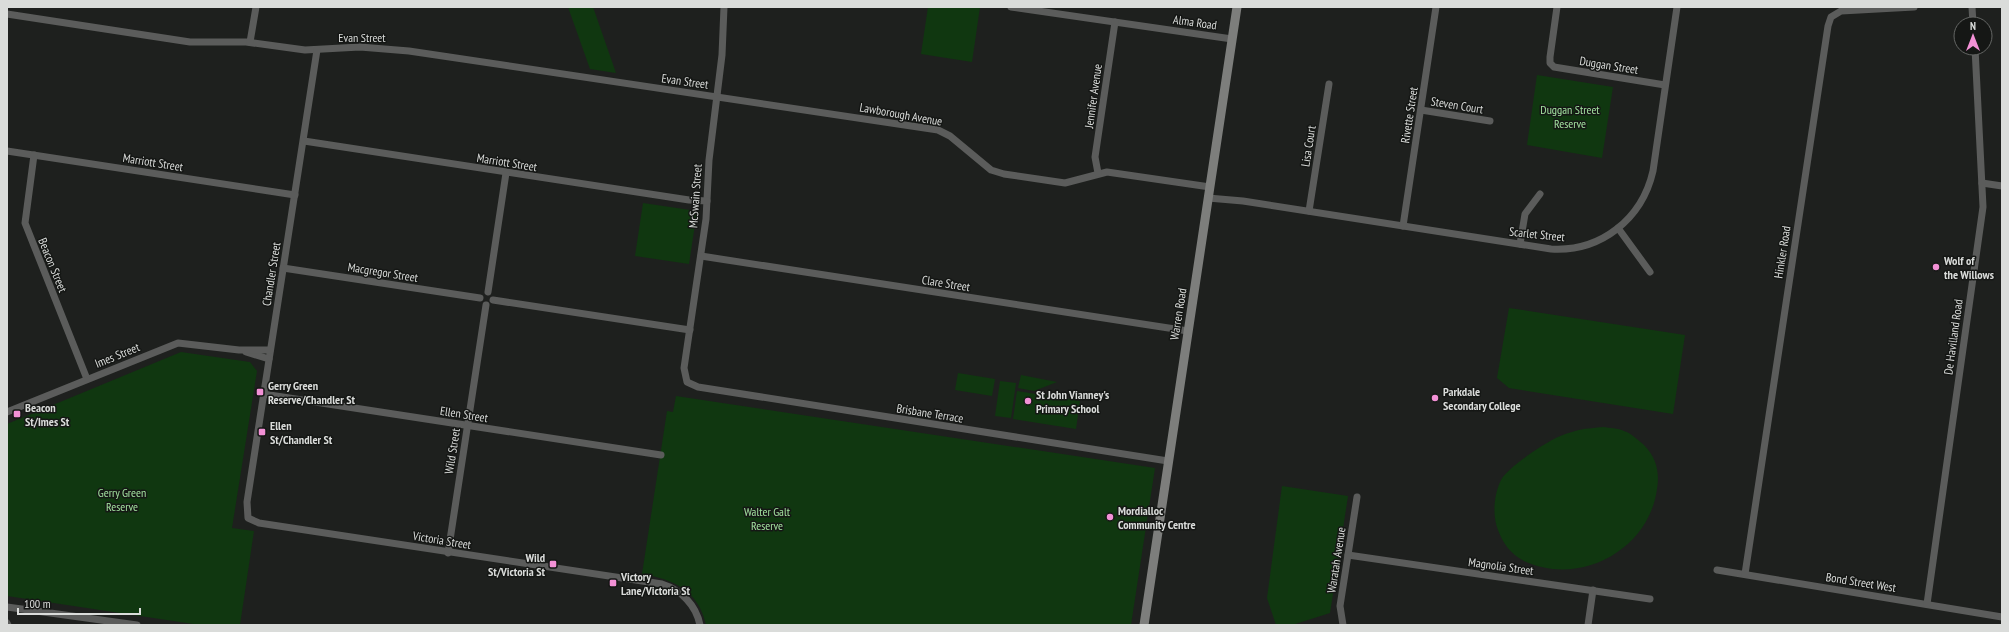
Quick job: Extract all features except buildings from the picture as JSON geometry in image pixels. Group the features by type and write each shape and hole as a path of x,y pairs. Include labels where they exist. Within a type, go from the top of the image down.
{"street":[{"path":"250,42 256,7"},
{"name":"McSwain Street","path":"689,385 684,374 701,256 707,201 709,160 722,54 724,7"},
{"name":"Alma Road","path":"1011,7 1232,39"},
{"name":"Warren Road","path":"1144,625 1237,7"},
{"name":"Rivette Street","path":"1404,226 1436,7"},
{"name":"Duggan Street","path":"1557,7 1550,53 1550,63 1557,68 1665,85"},
{"name":"Scarlet Street","path":"1209,192 1243,201 1551,249 1574,248 1599,240 1618,228 1634,212 1649,186 1677,7"},
{"name":"Hinkler Road","path":"1745,574 1828,26 1831,18 1841,11 1914,7"},
{"name":"Evan Street","path":"7,14 190,42 250,42 289,49 317,50 360,47 390,48 717,97"},
{"name":"Jennifer Avenue","path":"1098,173 1095,157 1115,22"},
{"name":"Chandler Street","path":"247,502 304,142 317,50"},
{"name":"De Havilland Road","path":"1927,604 1983,207 1975,56"},
{"name":"Lisa Court","path":"1309,211 1329,84"},
{"name":"Lawborough Avenue","path":"717,97 938,130 950,136 991,170 1004,174 1066,183 1098,173 1114,172 1209,192"},
{"name":"Steven Court","path":"1421,110 1490,121"},
{"name":"Marriott Street","path":"304,142 689,200 707,201"},
{"name":"Marriott Street","path":"7,151 295,195"},
{"name":"Beacon Street","path":"34,155 25,223 87,379"},
{"path":"488,292 506,173"},
{"path":"1982,183 2002,186"},
{"path":"1520,244 1525,214 1540,194"},
{"path":"1618,228 1650,272"},
{"name":"Clare Street","path":"701,256 1188,331"},
{"name":"Macgregor Street","path":"283,268 480,298"},
{"path":"488,292 482,294 480,298 482,304 490,305 494,300"},
{"path":"488,292 492,294 494,300"},
{"path":"494,300 690,330"},
{"name":"Wild Street","path":"448,553 486,305"},
{"name":"Imes Street","path":"7,412 178,343 240,350 270,350"},
{"name":"Imes Street","path":"240,350 269,359"},
{"name":"Brisbane Terrace","path":"689,385 1168,462"},
{"name":"Ellen Street","path":"263,394 661,455"},
{"name":"Waratah Avenue","path":"1343,625 1340,606 1357,497"},
{"name":"Victoria Street","path":"247,502 246,514 248,518 259,523 448,553 662,584 677,590 689,601 700,625"},
{"name":"Magnolia Street","path":"1348,555 1650,599"},
{"name":"Bond Street West","path":"1717,570 2002,617"},
{"path":"1588,625 1593,590"},
{"path":"7,607 137,625"}],"green space":[{"path":"568,7 593,7 616,73 590,69"},
{"path":"928,7 980,7 972,62 921,54"},
{"name":"Duggan Street Reserve","path":"1537,75 1613,87 1602,158 1527,145"},
{"path":"643,203 697,211 689,264 635,256"},
{"path":"1509,308 1685,335 1673,414 1509,388 1497,378"},
{"name":"Gerry Green Reserve","path":"181,352 250,362 257,371 232,528 254,531 240,625 200,625 7,596 7,424"},
{"path":"958,373 995,379 992,396 955,390"},
{"path":"1021,375 1057,382 1034,391 1018,388"},
{"path":"1000,381 1016,383 1011,418 995,416"},
{"path":"1017,391 1080,401 1076,429 1013,419"},
{"name":"Walter Galt Reserve","path":"676,396 1155,468 1131,625 706,625 703,613 691,595 674,583 642,574 667,411 673,412"},
{"path":"1603,427 1619,429 1629,433 1644,445 1652,455 1656,465 1658,477 1657,489 1651,511 1641,530 1626,545 1608,558 1589,566 1567,569 1545,568 1519,558 1511,552 1505,544 1496,524 1494,511 1497,492 1501,480 1517,463 1549,442 1579,430"},
{"path":"1282,486 1348,496 1330,613 1292,625 1276,625 1267,598"}],"place":[{"name":"Wolf of the Willows","path":"1936,267"},
{"name":"Gerry Green Reserve/Chandler St","path":"260,392"},
{"name":"Parkdale Secondary College","path":"1435,398"},
{"name":"St John Vianney's Primary School","path":"1028,401"},
{"name":"Beacon St/Imes St","path":"17,414"},
{"name":"Ellen St/Chandler St","path":"262,432"},
{"name":"Mordialloc Community Centre","path":"1110,517"},
{"name":"Wild St/Victoria St","path":"553,564"},
{"name":"Victory Lane/Victoria St","path":"613,583"}]}
